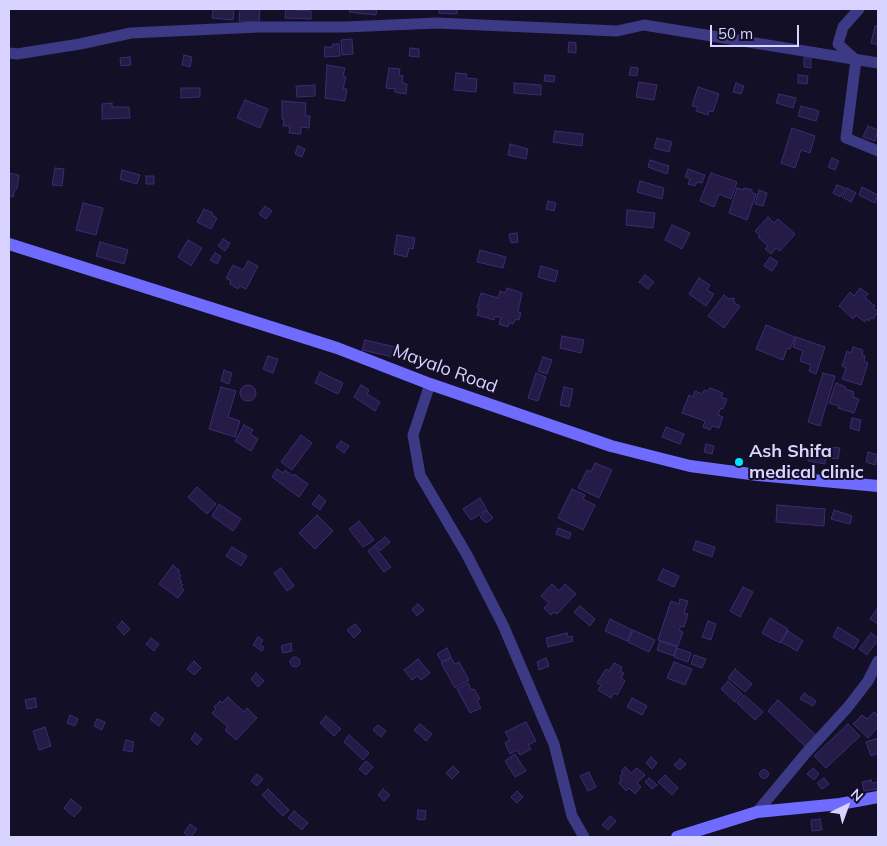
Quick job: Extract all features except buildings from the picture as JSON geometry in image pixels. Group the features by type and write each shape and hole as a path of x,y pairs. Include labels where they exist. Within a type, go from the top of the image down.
{"street":[{"path":"856,60 838,44 843,28 859,9"},
{"path":"9,53 17,54 80,44 131,33 259,27 345,27 437,23 618,31 644,25 878,63"},
{"path":"856,60 846,138 878,151"},
{"name":"Mayalo Road","path":"9,244 337,348 430,384 611,446 690,466 758,475 878,486"},
{"path":"430,384 413,435 420,475 467,555 503,625 554,744 572,816 584,837"},
{"path":"757,812 806,753 848,707 868,682 878,661"},
{"path":"677,837 757,812 840,804 878,797"}],"place":[{"name":"Ash Shifa medical clinic","path":"739,462"}]}
